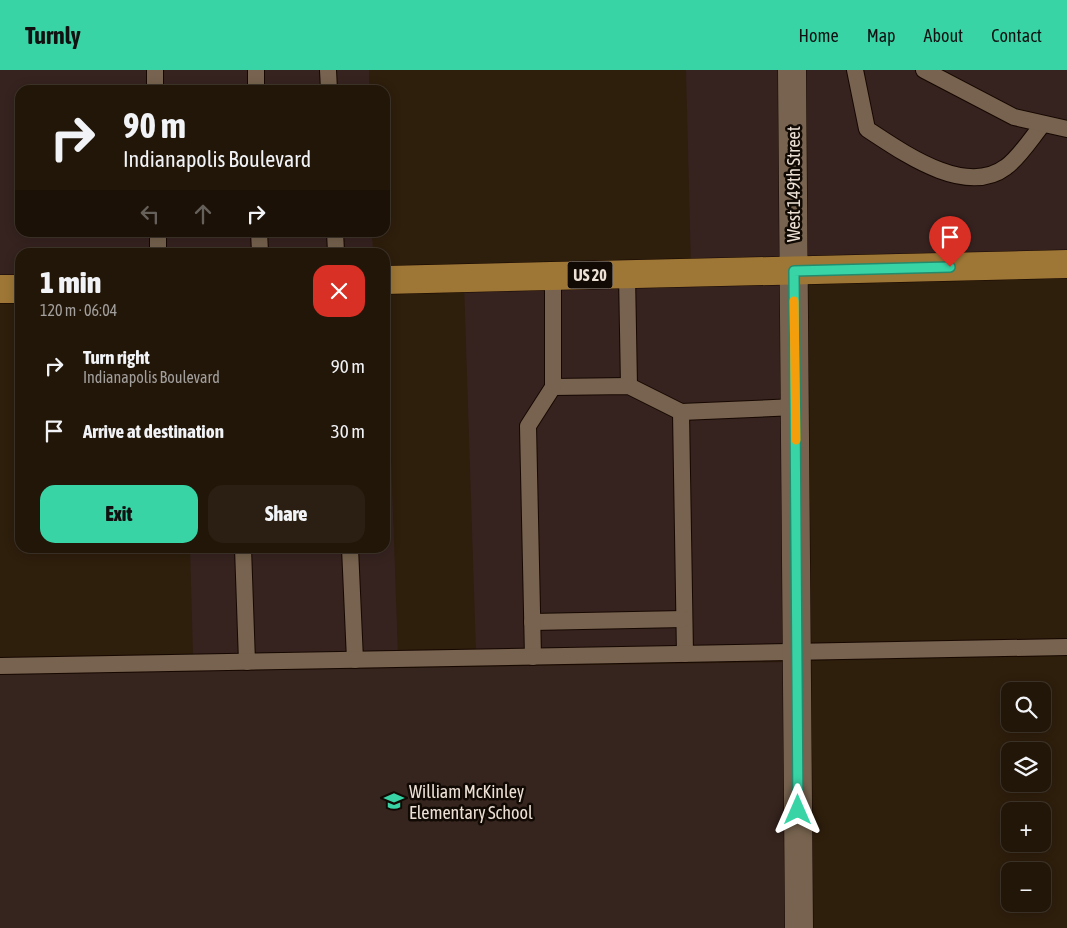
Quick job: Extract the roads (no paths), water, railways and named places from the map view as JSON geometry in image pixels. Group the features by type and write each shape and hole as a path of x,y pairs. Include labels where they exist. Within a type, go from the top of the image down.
{"main road":[{"name":"US 20","path":"390,280 1067,264"},
{"path":"0,290 15,289"}],"street":[{"name":"West 149th Street","path":"792,70 799,928"}],"lane":[{"path":"155,70 155,85"},
{"path":"256,70 256,85"},
{"path":"328,70 329,85"},
{"path":"855,70 867,129 914,160 944,172 987,177 1006,167 1043,124"},
{"path":"924,70 1014,117 1067,129"},
{"path":"627,274 629,386"},
{"path":"533,656 528,426 553,387 553,276"},
{"path":"553,387 629,386 681,412 796,407"},
{"path":"681,412 685,654"},
{"path":"243,553 247,662"},
{"path":"350,553 356,660"},
{"path":"532,622 684,619"},
{"path":"0,666 1067,647"}],"place":[{"name":"William McKinley Elementary School","path":"394,801"}]}
